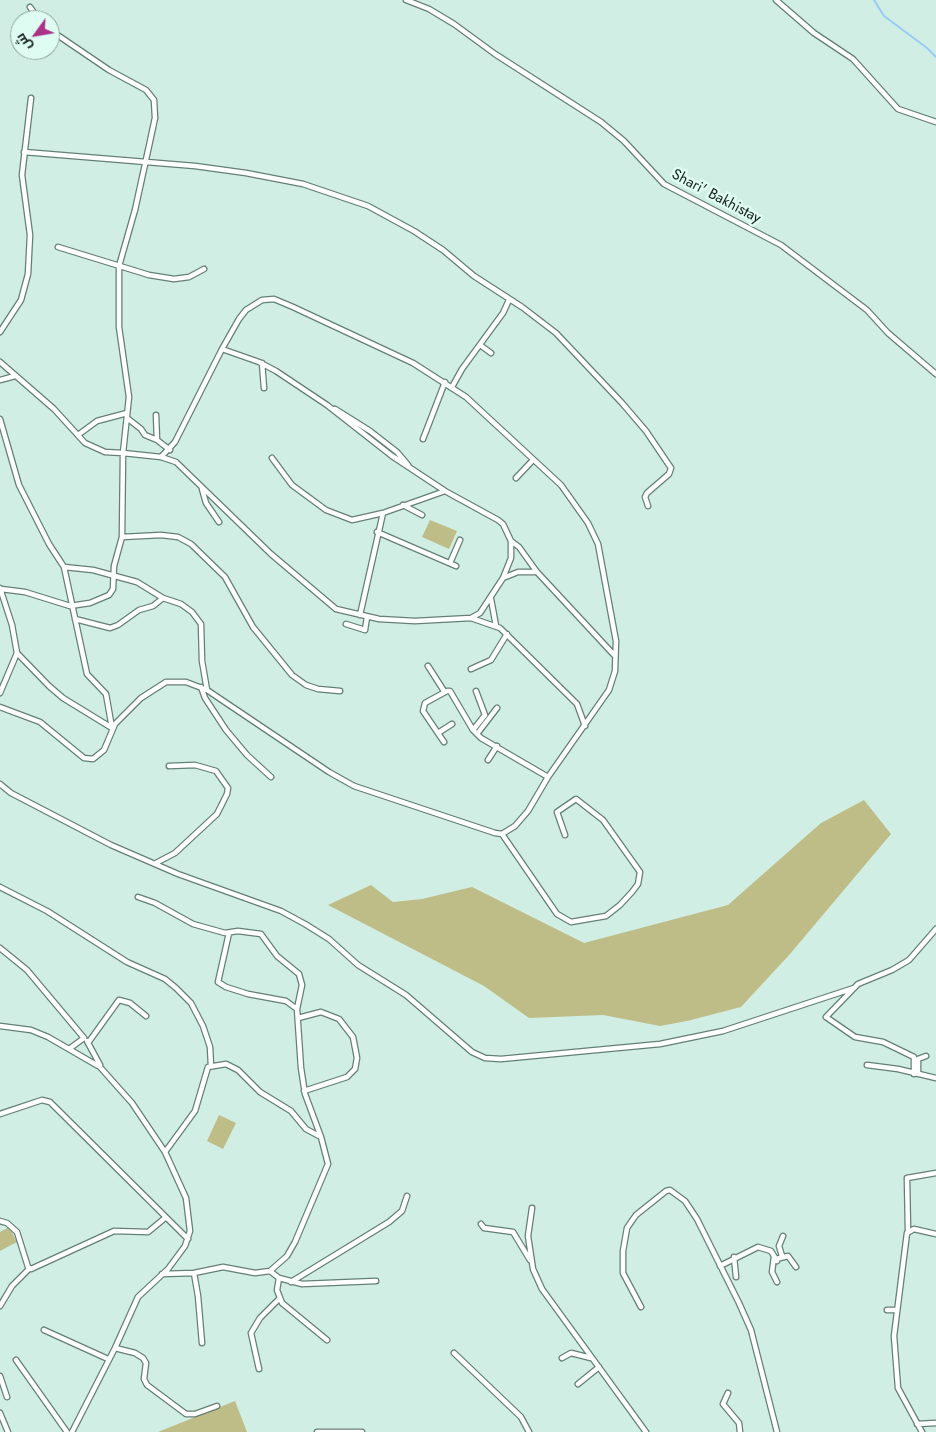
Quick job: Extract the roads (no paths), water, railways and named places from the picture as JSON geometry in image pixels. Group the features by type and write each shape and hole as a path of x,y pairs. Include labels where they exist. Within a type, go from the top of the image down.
{"street":[{"name":"Shari' Bakhistay","path":"406,0 429,9 454,24 495,54 595,118 624,141 664,184 781,245 867,310 888,334 936,374"},
{"path":"776,0 814,33 853,59 898,109 936,122"},
{"path":"0,692 17,652 16,639 0,589 25,592 59,603 72,605 90,603 109,595 113,589 114,566 122,537 123,453 129,397 119,327 119,266 146,162 155,118 154,100 146,90 109,70 60,37"},
{"path":"0,332 21,300 28,274 30,235 22,185 31,98"},
{"path":"24,152 146,162 246,173 303,184 368,206 443,250 474,276 534,316 570,346 622,403 666,458 671,468 669,474 647,493 645,497 648,506"},
{"path":"58,247 119,266 174,279 189,277 204,269"},
{"path":"112,728 141,698 166,682 177,680 207,690 329,772 354,786 502,834 521,820 548,777 610,690 615,671 616,641 594,534 566,490 466,397 413,363 293,307 268,299 254,304 246,310 222,349 170,450 161,457"},
{"path":"452,387 462,368 503,313 509,300"},
{"path":"480,345 491,353"},
{"path":"222,349 262,363 327,406 366,438 412,470 503,524 511,541 511,558 503,578 491,599 480,613 471,618"},
{"path":"0,362 54,409 85,443 114,454 123,453 161,457 176,462 271,554 336,609 367,617 415,621 471,618 496,626 507,634 577,704 585,726"},
{"path":"262,363 264,388"},
{"path":"0,380 15,376"},
{"path":"424,439 445,382"},
{"path":"327,406 348,416 370,431 397,452 412,470"},
{"path":"156,415 157,440"},
{"path":"78,435 97,421 127,416"},
{"path":"127,416 141,428 145,435 157,440 170,450"},
{"path":"0,419 1,430 19,485 64,567 87,674 106,694 112,728 110,740 100,756 89,759 40,722 0,707"},
{"path":"272,458 292,484 326,510 352,520 383,513 403,504 445,491"},
{"path":"516,478 533,460"},
{"path":"202,488 206,503 219,522"},
{"path":"403,504 422,515"},
{"path":"360,615 377,532 383,513"},
{"path":"377,532 456,566"},
{"path":"122,537 161,535 178,537 191,544 224,577 257,633 292,675 306,685 318,689 340,691"},
{"path":"450,563 460,540"},
{"path":"511,541 519,547 537,572 615,656"},
{"path":"64,567 93,570 137,582 163,598 182,604 192,612 201,624 202,661 207,690"},
{"path":"503,578 518,572 537,572"},
{"path":"75,619 110,628 118,625 139,610 153,606 163,598"},
{"path":"491,599 496,626"},
{"path":"346,624 365,630 367,617"},
{"path":"471,669 491,660 507,634"},
{"path":"17,652 63,698 112,728"},
{"path":"428,666 444,691"},
{"path":"201,687 205,698 226,730 247,755 270,777"},
{"path":"444,742 423,710 426,703 444,691 450,691 475,732 548,777"},
{"path":"475,732 485,715 476,691"},
{"path":"475,732 497,708"},
{"path":"438,734 452,724"},
{"path":"488,760 497,746"},
{"path":"156,863 174,853 217,814 228,788 216,771 195,765 169,766"},
{"path":"0,784 16,796 103,841 281,911 305,924 329,939 358,965 406,995 472,1052 485,1058 501,1059 660,1044 722,1031 854,988"},
{"path":"502,834 557,914 571,922 606,916 632,892 638,884 640,872 603,820 576,799 557,812 565,835"},
{"path":"0,887 47,911 127,962 165,979 191,1003 203,1026 210,1047 211,1066 208,1069 192,1116 165,1152"},
{"path":"138,897 155,903 193,924 229,933 238,931 261,934 277,956 299,974 302,986 297,1009 304,1091 327,1158 327,1169 287,1256 270,1271 255,1273 223,1267 194,1273 162,1274"},
{"path":"916,1074 914,1057 883,1042 855,1037 826,1017 854,988 867,979 892,970 909,960 936,929"},
{"path":"229,933 218,982 226,987 248,994 286,1001 297,1009"},
{"path":"0,948 27,970 88,1043 100,1066 132,1103 165,1152 186,1198 190,1231 188,1239 177,1259 138,1297 115,1348 72,1432"},
{"path":"88,1043 119,1000 130,1003 146,1016"},
{"path":"298,1018 321,1012 339,1019 353,1037 357,1058 355,1069 347,1077 304,1091"},
{"path":"0,1026 31,1030 100,1066"},
{"path":"69,1049 84,1038"},
{"path":"916,1074 918,1059 926,1056"},
{"path":"211,1066 226,1064 238,1070 260,1092 291,1111 306,1129 321,1138"},
{"path":"867,1065 898,1068 936,1078"},
{"path":"0,1114 42,1100 50,1102 188,1239"},
{"path":"922,1432 901,1395 897,1380 894,1350 905,1239 908,1231 907,1178 936,1172"},
{"path":"641,1307 623,1273 623,1251 627,1228 636,1215 666,1191 675,1192 685,1201 697,1219 751,1330 777,1432"},
{"path":"291,1282 389,1222 402,1211 407,1196"},
{"path":"532,1208 528,1236 532,1264"},
{"path":"0,1306 8,1290 29,1269 114,1231 148,1232 165,1218"},
{"path":"0,1221 7,1223 17,1232 29,1269"},
{"path":"481,1224 484,1228 512,1232 532,1264 542,1289 646,1432"},
{"path":"908,1231 914,1229 936,1234"},
{"path":"782,1256 779,1246 783,1236"},
{"path":"720,1266 734,1257 758,1247 771,1251 776,1259"},
{"path":"777,1282 772,1272 776,1259 788,1256 796,1268"},
{"path":"734,1257 736,1277"},
{"path":"270,1271 279,1278 291,1282 315,1284 376,1281"},
{"path":"194,1273 202,1343"},
{"path":"279,1278 277,1290 279,1299 286,1308 327,1340"},
{"path":"259,1370 251,1333 260,1318 279,1299"},
{"path":"887,1310 897,1310"},
{"path":"44,1330 108,1359"},
{"path":"115,1348 135,1353 143,1358 146,1363 144,1379 147,1385 186,1414 195,1414 216,1406"},
{"path":"454,1353 521,1417 529,1432"},
{"path":"562,1358 571,1353 592,1358"},
{"path":"16,1360 67,1432"},
{"path":"578,1384 598,1367"},
{"path":"0,1376 7,1396"},
{"path":"728,1393 723,1404 738,1423 740,1432"},
{"path":"0,1413 8,1432"},
{"path":"917,1424 936,1423"},
{"path":"317,1432 362,1432"}],"waterway":[{"path":"874,0 884,16 936,57"}]}
